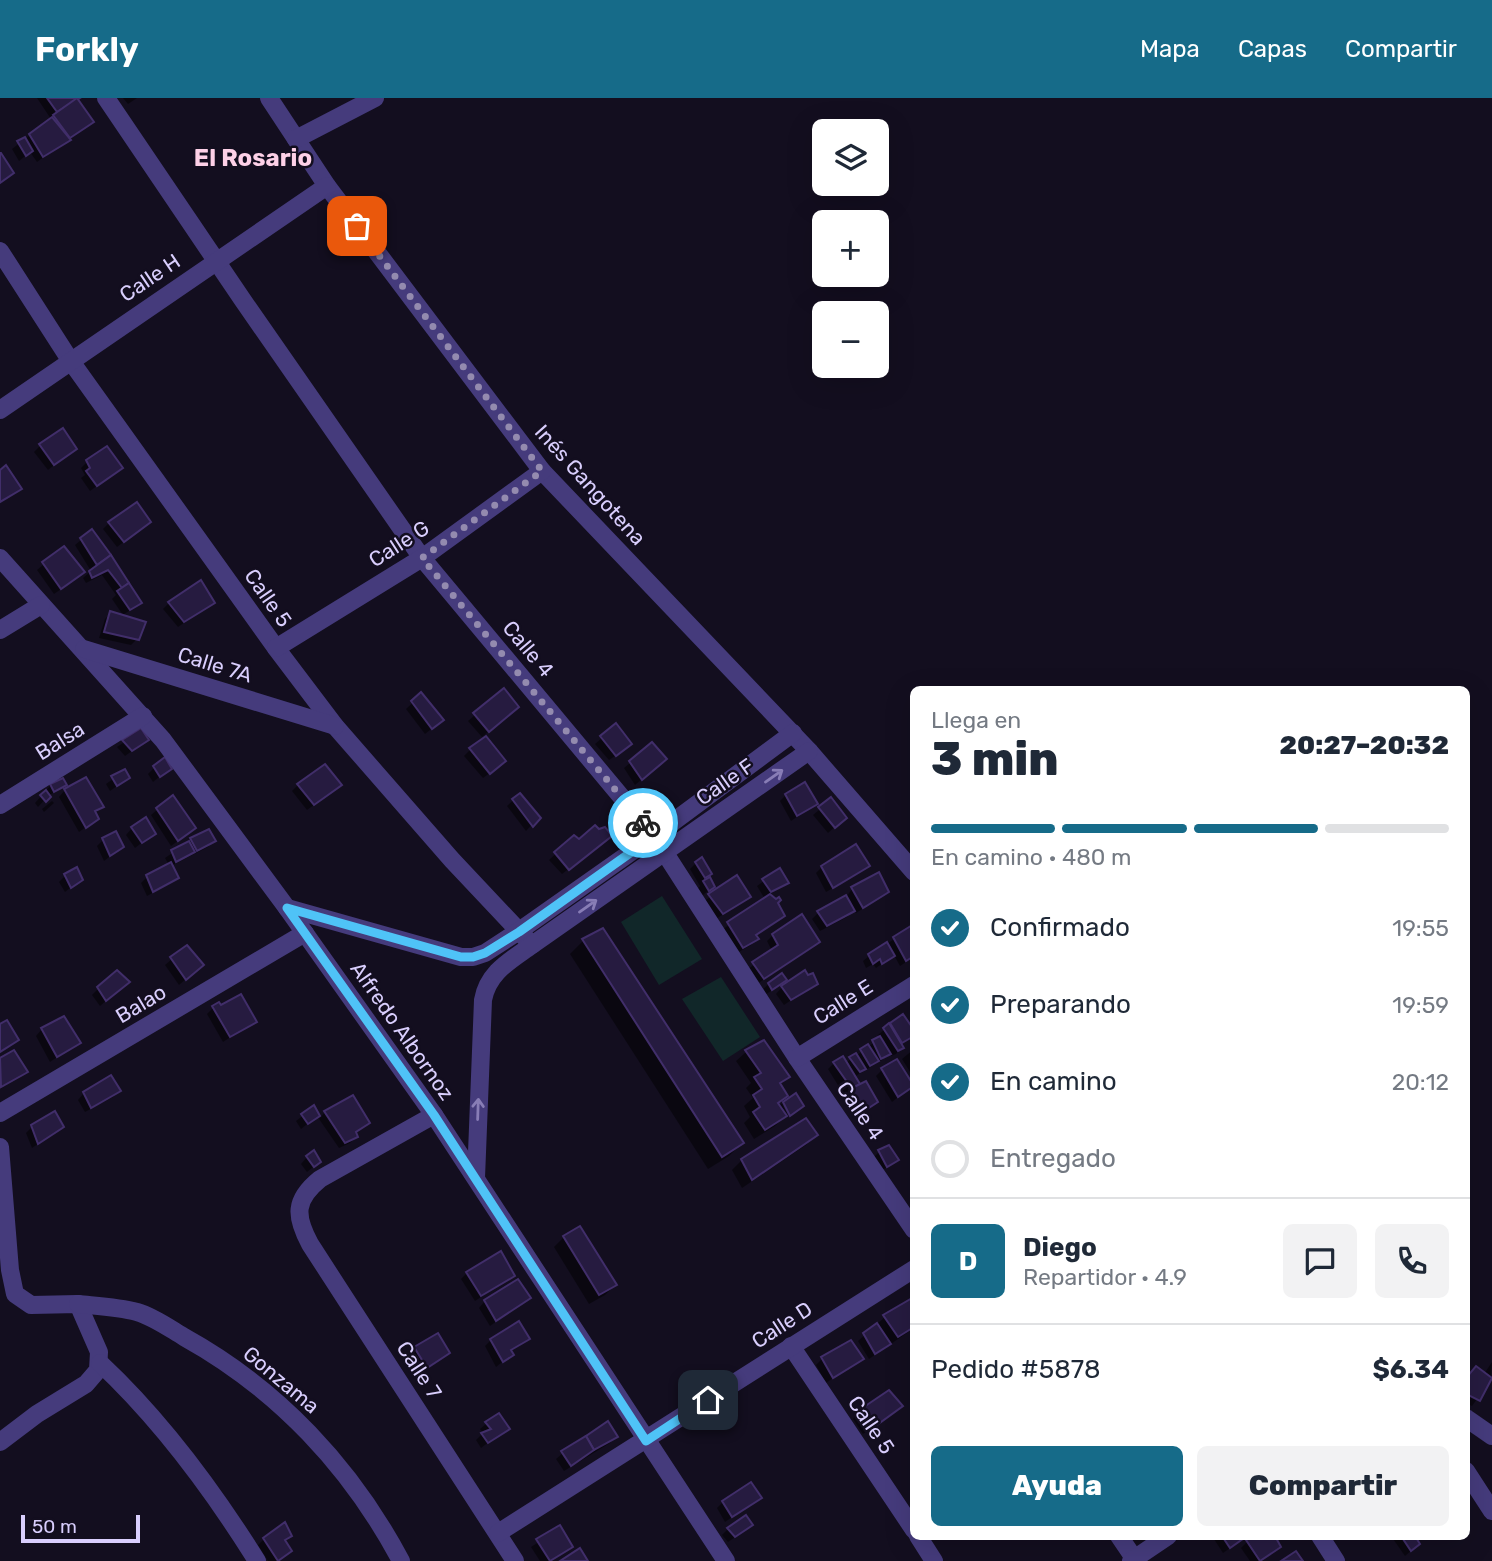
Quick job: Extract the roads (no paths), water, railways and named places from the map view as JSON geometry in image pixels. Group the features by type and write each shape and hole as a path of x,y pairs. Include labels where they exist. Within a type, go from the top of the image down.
{"street":[{"name":"Calle 4","path":"106,98 422,558 654,836 797,1058 910,1224"},
{"name":"Inés Gangotena","path":"269,98 327,186 542,471 793,733 910,867"},
{"path":"296,139 375,98"},
{"name":"Calle H","path":"0,410 327,186"},
{"name":"Calle 5","path":"0,251 70,360 335,726 452,860 532,945"},
{"name":"Calle G","path":"276,648 422,558 542,471"},
{"name":"Alfredo Albornoz","path":"0,558 163,740 287,908 434,1115 726,1561"},
{"path":"0,630 41,605"},
{"name":"Calle 7A","path":"82,649 335,726"},
{"name":"Balsa","path":"0,805 143,716"},
{"name":"Calle F","path":"287,908 461,957 485,953 654,836 793,733"},
{"name":"Calle F","path":"476,1178 483,1000 485,986 492,975 809,751"},
{"name":"Balao","path":"0,1113 305,933"},
{"name":"Calle E","path":"797,1058 910,987"},
{"name":"Calle 7","path":"434,1115 320,1179 309,1188 301,1200 299,1214 310,1244 515,1561"},
{"name":"Gonzama","path":"0,1147 10,1270 15,1294 31,1305 78,1304 125,1310 149,1317 199,1345 247,1377 328,1452 374,1515 401,1561"},
{"name":"Calle D","path":"498,1532 646,1441 910,1272"},
{"path":"0,1442 37,1414 86,1384 98,1370 99,1352 78,1304"},
{"name":"Calle 5","path":"791,1346 910,1524"},
{"path":"100,1363 180,1448 257,1561"},
{"path":"1470,1421 1492,1436"},
{"path":"1470,1477 1492,1511"},
{"path":"921,1540 934,1561"},
{"path":"1122,1540 1134,1560 1162,1540"},
{"path":"1323,1540 1336,1561"}],"district":[{"name":"El Rosario","path":"253,158"}]}
